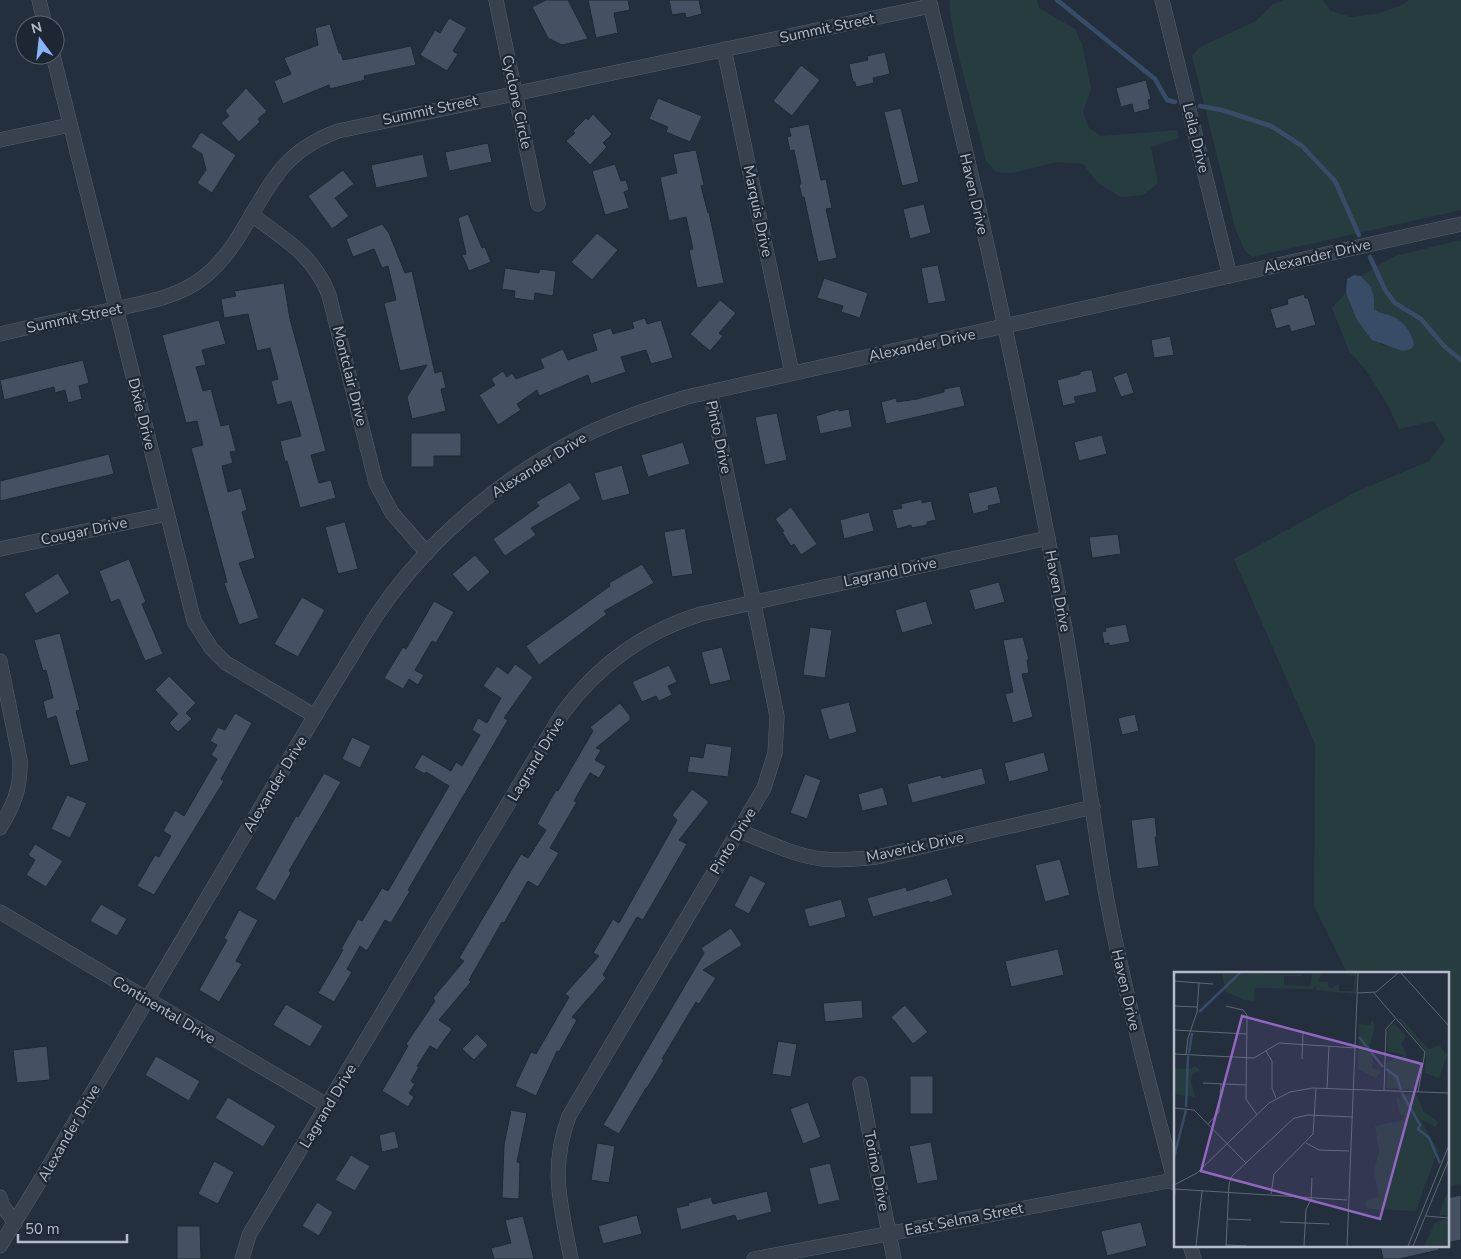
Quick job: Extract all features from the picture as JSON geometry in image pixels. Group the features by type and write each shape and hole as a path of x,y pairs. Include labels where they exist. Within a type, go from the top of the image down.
{"street":[{"path":"39,0 43,15"},
{"name":"Cyclone Circle","path":"496,0 538,204"},
{"name":"Leila Drive","path":"1162,0 1230,276"},
{"name":"Summit Street","path":"0,334 164,298 198,282 215,268 225,256 284,166 302,149 323,136 353,126 724,49 930,3"},
{"name":"Haven Drive","path":"930,3 1005,327 1048,538 1076,688 1106,896 1114,937 1174,1181"},
{"name":"Marquis Drive","path":"724,49 792,374"},
{"name":"Dixie Drive","path":"55,65 191,611 199,631 211,648 226,663 315,716"},
{"path":"0,140 70,125"},
{"name":"Montclair Drive","path":"252,215 297,248 322,278 329,296 376,483 392,513 427,553"},
{"name":"Alexander Drive","path":"0,1246 15,1224 315,716 384,605 427,553 454,526 490,495 524,471 563,447 607,425 633,415 710,392 1461,224"},
{"name":"Pinto Drive","path":"572,1259 558,1178 560,1146 569,1116 766,783 773,765 777,741 777,716 710,392"},
{"name":"Cougar Drive","path":"0,549 167,514"},
{"name":"Lagrand Drive","path":"242,1259 249,1235 562,714 580,691 614,658 647,636 682,620 701,614 1048,538"},
{"path":"0,661 20,760 17,796 13,807 0,828"},
{"name":"Maverick Drive","path":"739,831 806,856 823,859 858,859 877,857 1093,807"},
{"name":"Continental Drive","path":"0,912 328,1106"},
{"name":"Torino Drive","path":"860,1084 894,1259"},
{"name":"East Selma Street","path":"754,1259 1174,1181"},
{"path":"0,1197 2,1205 15,1224"},
{"path":"1190,1246 1194,1259"}],"green space":[{"path":"950,0 1037,0 1039,8 1075,29 1082,44 1091,89 1083,112 1089,128 1101,136 1177,130 1179,138 1151,147 1158,183 1143,195 1121,197 1098,183 1083,164 1058,162 1012,173 996,172 986,161 955,42"},
{"path":"1284,0 1323,0 1331,11 1351,17 1376,14 1402,5 1409,0 1461,0 1461,210 1252,257 1245,251 1236,231 1192,56 1200,47 1256,21 1272,5"},
{"path":"1461,240 1461,1184 1448,1187 1448,972 1347,972 1314,906 1315,744 1234,559 1358,491 1429,461 1445,440 1434,421 1399,429 1386,402 1365,369 1349,351 1332,308 1346,293 1357,320 1382,345 1398,349 1386,314 1378,313 1373,308 1374,298 1371,287 1361,276 1395,256"}],"water":[{"path":"1354,275 1361,276 1371,287 1374,309 1394,317 1406,326 1414,345 1411,349 1403,351 1372,340 1357,320 1346,293 1347,279"}],"building":[{"path":"546,0 568,0 588,39 562,45 548,38 532,7"},
{"path":"588,0 628,0 630,10 614,13 618,33 596,38"},
{"path":"669,0 699,0 702,14 686,18 685,13 672,15"},
{"path":"449,18 467,28 453,51 458,54 447,71 420,55 435,30 440,33"},
{"path":"330,24 343,60 411,46 416,65 364,76 365,80 330,89 329,85 283,104 274,81 291,74 284,58 318,45 315,28"},
{"path":"885,52 890,74 873,78 874,83 856,87 849,64 868,60 867,56"},
{"path":"801,65 820,80 792,116 773,101"},
{"path":"1146,80 1151,99 1148,100 1150,109 1134,113 1132,104 1121,107 1116,88"},
{"path":"246,88 267,111 258,119 260,122 239,142 221,123 229,116 225,111"},
{"path":"658,98 702,116 690,142 666,132 668,127 649,119"},
{"path":"901,108 919,182 902,186 884,112"},
{"path":"593,114 612,134 603,143 607,147 590,165 566,141 575,133 573,131 586,118 588,120"},
{"path":"809,124 821,180 826,179 832,208 826,209 837,258 818,262 804,197 802,197 799,184 801,184 794,150 790,151 787,137 791,136 789,128"},
{"path":"201,132 236,155 212,193 197,183 206,170 202,154 191,147"},
{"path":"488,143 492,162 449,171 445,152"},
{"path":"696,150 704,185 701,186 709,212 724,283 697,288 689,250 693,249 686,217 669,221 660,177 677,173 673,154"},
{"path":"423,154 428,177 376,188 371,165"},
{"path":"615,164 621,181 626,180 629,190 624,192 629,208 605,215 592,171"},
{"path":"343,170 354,184 335,198 349,216 332,229 308,196"},
{"path":"924,204 931,233 910,239 903,209"},
{"path":"468,214 482,248 485,247 491,262 469,271 462,255 466,254 458,218"},
{"path":"382,224 389,233 405,273 412,271 435,373 442,371 446,388 441,389 446,411 412,419 407,397 427,365 400,371 384,303 396,300 388,266 382,268 374,249 353,257 346,239"},
{"path":"597,233 618,250 592,280 571,262"},
{"path":"938,265 946,301 928,304 921,268"},
{"path":"505,268 539,273 540,269 556,271 553,296 535,293 534,301 514,298 515,291 502,289"},
{"path":"824,278 868,293 860,318 841,312 843,306 817,298"},
{"path":"284,283 290,319 326,451 311,455 319,483 331,480 336,498 300,508 280,441 301,436 291,401 277,405 271,381 278,379 270,348 257,351 248,314 224,318 221,299 236,296 234,291"},
{"path":"1304,294 1305,298 1308,298 1316,325 1291,332 1289,325 1276,329 1270,309 1288,304 1287,299"},
{"path":"720,300 736,313 719,333 723,336 710,351 690,334"},
{"path":"645,318 647,324 661,320 673,358 651,364 646,350 621,357 626,372 591,384 588,375 539,396 537,390 517,404 521,410 498,425 479,395 495,385 491,379 503,371 507,377 512,373 516,379 544,368 540,359 563,349 568,360 597,350 592,334 611,328 613,334 634,328 632,322"},
{"path":"219,320 226,344 202,350 206,365 196,367 203,391 211,389 221,426 229,424 236,451 230,452 233,463 222,466 228,492 241,488 247,510 242,512 255,558 239,563 259,618 239,625 224,583 227,582 191,448 203,445 197,421 186,423 162,335"},
{"path":"1170,336 1174,355 1154,358 1151,340"},
{"path":"83,360 89,383 79,386 82,399 68,403 65,390 55,393 54,387 4,400 0,380"},
{"path":"1092,370 1097,392 1074,397 1076,403 1063,406 1057,380 1080,374 1080,372"},
{"path":"1127,372 1134,393 1121,397 1113,377"},
{"path":"960,386 965,406 886,424 881,402 896,398 897,402 917,399 944,392 944,389"},
{"path":"838,409 839,411 849,409 852,427 820,434 816,416"},
{"path":"777,413 787,460 765,465 755,417"},
{"path":"411,433 461,433 461,456 434,456 434,467 411,467"},
{"path":"1102,435 1107,454 1079,461 1074,442"},
{"path":"683,442 690,464 648,477 641,455"},
{"path":"109,454 114,474 0,501 0,481"},
{"path":"622,465 630,494 602,501 594,473"},
{"path":"570,482 581,499 531,528 536,535 505,556 493,539 539,506 536,502"},
{"path":"997,486 1001,503 988,506 989,510 973,514 968,493"},
{"path":"922,499 922,503 931,501 936,520 927,522 927,525 912,528 911,525 897,529 892,510 902,508 901,504"},
{"path":"791,507 817,544 801,555 794,544 791,546 782,532 784,531 775,519"},
{"path":"869,512 874,531 844,539 840,520"},
{"path":"345,522 358,569 338,574 325,527"},
{"path":"685,528 693,574 672,577 664,532"},
{"path":"1118,534 1121,554 1092,558 1089,537"},
{"path":"475,555 490,572 468,592 452,574"},
{"path":"129,559 146,602 142,604 163,654 145,661 119,599 111,602 99,571"},
{"path":"642,564 654,583 604,611 607,614 539,665 526,646 610,586 609,583"},
{"path":"58,573 70,593 36,614 24,594"},
{"path":"999,582 1005,602 975,610 969,590"},
{"path":"302,597 325,610 298,657 274,644"},
{"path":"434,601 454,612 436,643 432,641 415,670 424,675 418,685 409,679 403,689 384,678 403,647 406,649"},
{"path":"926,601 933,624 902,633 895,610"},
{"path":"1126,624 1130,642 1109,646 1109,643 1104,644 1102,632 1106,631 1105,628"},
{"path":"810,627 832,630 825,678 803,675"},
{"path":"60,633 80,710 76,711 89,761 70,766 56,716 47,719 43,701 53,698 46,670 43,671 34,640"},
{"path":"1023,637 1029,660 1027,660 1029,673 1022,674 1033,717 1013,723 1005,694 1013,692 1003,640"},
{"path":"722,647 731,680 710,685 701,652"},
{"path":"515,664 533,677 504,718 508,720 408,890 410,891 391,923 385,920 367,951 360,946 347,969 352,972 334,1002 318,993 343,950 341,949 358,919 362,921 382,888 388,891 449,786 426,772 425,774 414,768 422,754 451,771 456,762 462,766 480,735 472,730 478,718 487,723 501,698 483,686 497,666 508,674"},
{"path":"669,665 677,682 668,686 672,695 659,701 656,696 642,702 632,682"},
{"path":"169,676 196,703 186,713 192,719 178,732 169,723 178,714 155,690"},
{"path":"849,702 857,732 829,740 820,709"},
{"path":"620,703 630,716 630,720 596,748 601,750 595,760 606,766 599,778 590,773 574,801 577,802 550,848 559,853 538,887 528,881 469,980 471,982 439,1020 452,1029 437,1050 430,1046 417,1066 419,1067 411,1081 415,1084 409,1093 414,1097 408,1107 382,1091 408,1046 406,1044 435,1001 433,998 464,961 459,958 521,854 528,858 546,830 537,824 593,731 590,727"},
{"path":"235,713 252,723 221,779 224,781 154,895 137,886 155,855 159,857 171,836 163,831 175,810 184,816 217,759 211,755 217,745 210,741 218,727 225,730"},
{"path":"1135,714 1139,731 1122,735 1118,718"},
{"path":"352,737 371,746 360,768 342,759"},
{"path":"706,743 732,747 728,777 687,772 690,756 703,758"},
{"path":"1044,752 1049,771 1009,782 1004,763"},
{"path":"982,768 986,784 912,803 907,784 941,775 942,778"},
{"path":"324,773 341,782 289,871 291,873 275,901 255,889 296,816 298,817"},
{"path":"805,774 821,780 807,819 790,813"},
{"path":"883,787 888,805 862,811 858,794"},
{"path":"692,789 709,802 679,840 687,844 643,920 637,917 603,975 606,978 572,1017 577,1020 559,1052 557,1051 536,1096 515,1086 531,1052 536,1054 569,997 565,994 599,956 593,953 613,919 619,923 677,820 672,815"},
{"path":"67,795 87,803 70,838 51,829"},
{"path":"1155,817 1157,837 1155,837 1159,866 1137,869 1131,820"},
{"path":"35,844 63,861 46,887 26,875 35,860 28,855"},
{"path":"1060,859 1070,895 1045,902 1035,865"},
{"path":"750,875 766,883 749,914 734,906"},
{"path":"947,878 953,895 930,903 929,901 873,917 867,898 906,887 907,891"},
{"path":"841,899 846,917 809,927 804,909"},
{"path":"101,904 127,919 117,936 90,921"},
{"path":"239,910 258,920 236,961 242,964 219,1002 199,990 227,940 224,938"},
{"path":"731,928 742,945 703,970 716,978 699,1004 696,1002 662,1059 664,1060 619,1134 603,1125 704,953 701,948"},
{"path":"1058,949 1064,975 1011,987 1005,961"},
{"path":"862,1000 863,1018 825,1022 823,1003"},
{"path":"286,1004 323,1026 310,1047 273,1025"},
{"path":"905,1005 928,1032 913,1044 891,1017"},
{"path":"477,1034 488,1045 474,1060 462,1049"},
{"path":"778,1041 797,1044 791,1077 772,1074"},
{"path":"47,1046 50,1080 17,1083 13,1050"},
{"path":"156,1056 200,1081 189,1101 145,1075"},
{"path":"910,1076 933,1076 933,1114 910,1114"},
{"path":"228,1097 276,1126 263,1147 215,1118"},
{"path":"808,1102 821,1137 803,1144 790,1109"},
{"path":"511,1110 527,1113 517,1162 520,1163 519,1199 502,1198 504,1145"},
{"path":"395,1131 399,1148 382,1152 379,1135"},
{"path":"931,1142 938,1180 917,1184 909,1146"},
{"path":"597,1143 615,1146 609,1183 591,1180"},
{"path":"351,1155 370,1166 355,1191 335,1180"},
{"path":"214,1161 234,1172 218,1204 198,1194"},
{"path":"830,1163 840,1200 818,1205 809,1168"},
{"path":"767,1191 772,1212 737,1221 735,1215 681,1230 676,1208 711,1197 713,1204"},
{"path":"1461,1195 1461,1240 1448,1243 1448,1198"},
{"path":"317,1202 333,1212 319,1236 302,1226"},
{"path":"637,1215 642,1234 603,1244 598,1226"},
{"path":"523,1216 534,1259 494,1259 491,1248 511,1243 505,1220"},
{"path":"1141,1222 1147,1246 1107,1256 1101,1231"},
{"path":"177,1226 200,1226 201,1259 177,1259"},
{"path":"1380,1246 1438,1246 1439,1250 1399,1259 1383,1259"}],"waterway":[{"path":"1057,0 1155,79 1167,100 1175,102"},
{"path":"1200,106 1222,110 1271,126 1302,146 1335,181 1359,235"},
{"path":"1370,257 1385,290 1395,303 1421,319 1444,346 1461,360"}]}
